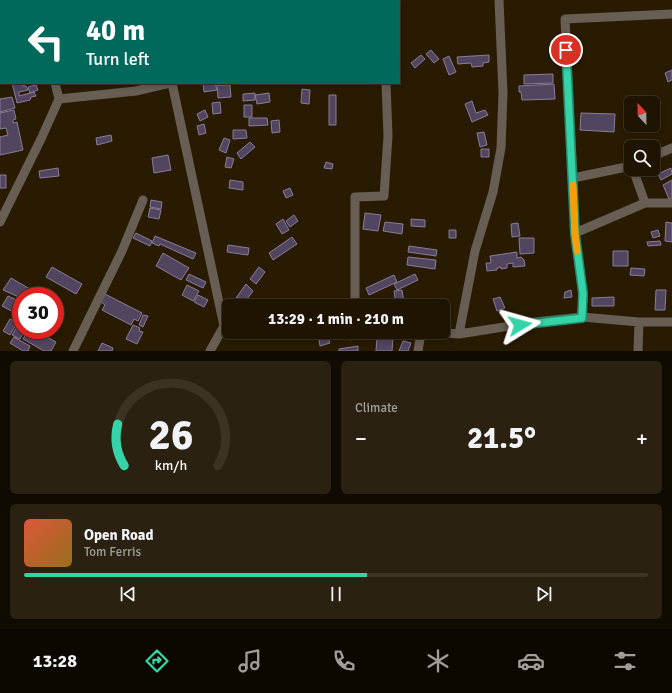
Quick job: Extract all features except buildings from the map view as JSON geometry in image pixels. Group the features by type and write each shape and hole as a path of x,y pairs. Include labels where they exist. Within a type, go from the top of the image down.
{"street":[{"path":"459,334 475,251 493,192 501,148 503,93 499,0"},
{"path":"582,318 583,293 575,234 564,18 672,14"},
{"path":"0,222 41,140 59,99 55,84"},
{"path":"59,99 136,91 167,84"},
{"path":"171,84 222,308"},
{"path":"355,299 355,197 384,196 388,136 386,84"},
{"path":"660,153 672,148"},
{"path":"573,178 624,167"},
{"path":"635,176 645,203"},
{"path":"73,351 122,250 143,200"},
{"path":"575,234 645,203 672,203"},
{"path":"450,333 459,334 535,322 582,318 638,322 672,322"},
{"path":"638,322 638,351"},
{"path":"210,351 222,332"},
{"path":"418,351 420,339"}],"slow traffic":[{"path":"573,185 577,251"}],"route":[{"path":"520,325 535,322 582,318 583,293 575,234 566,50"}]}
